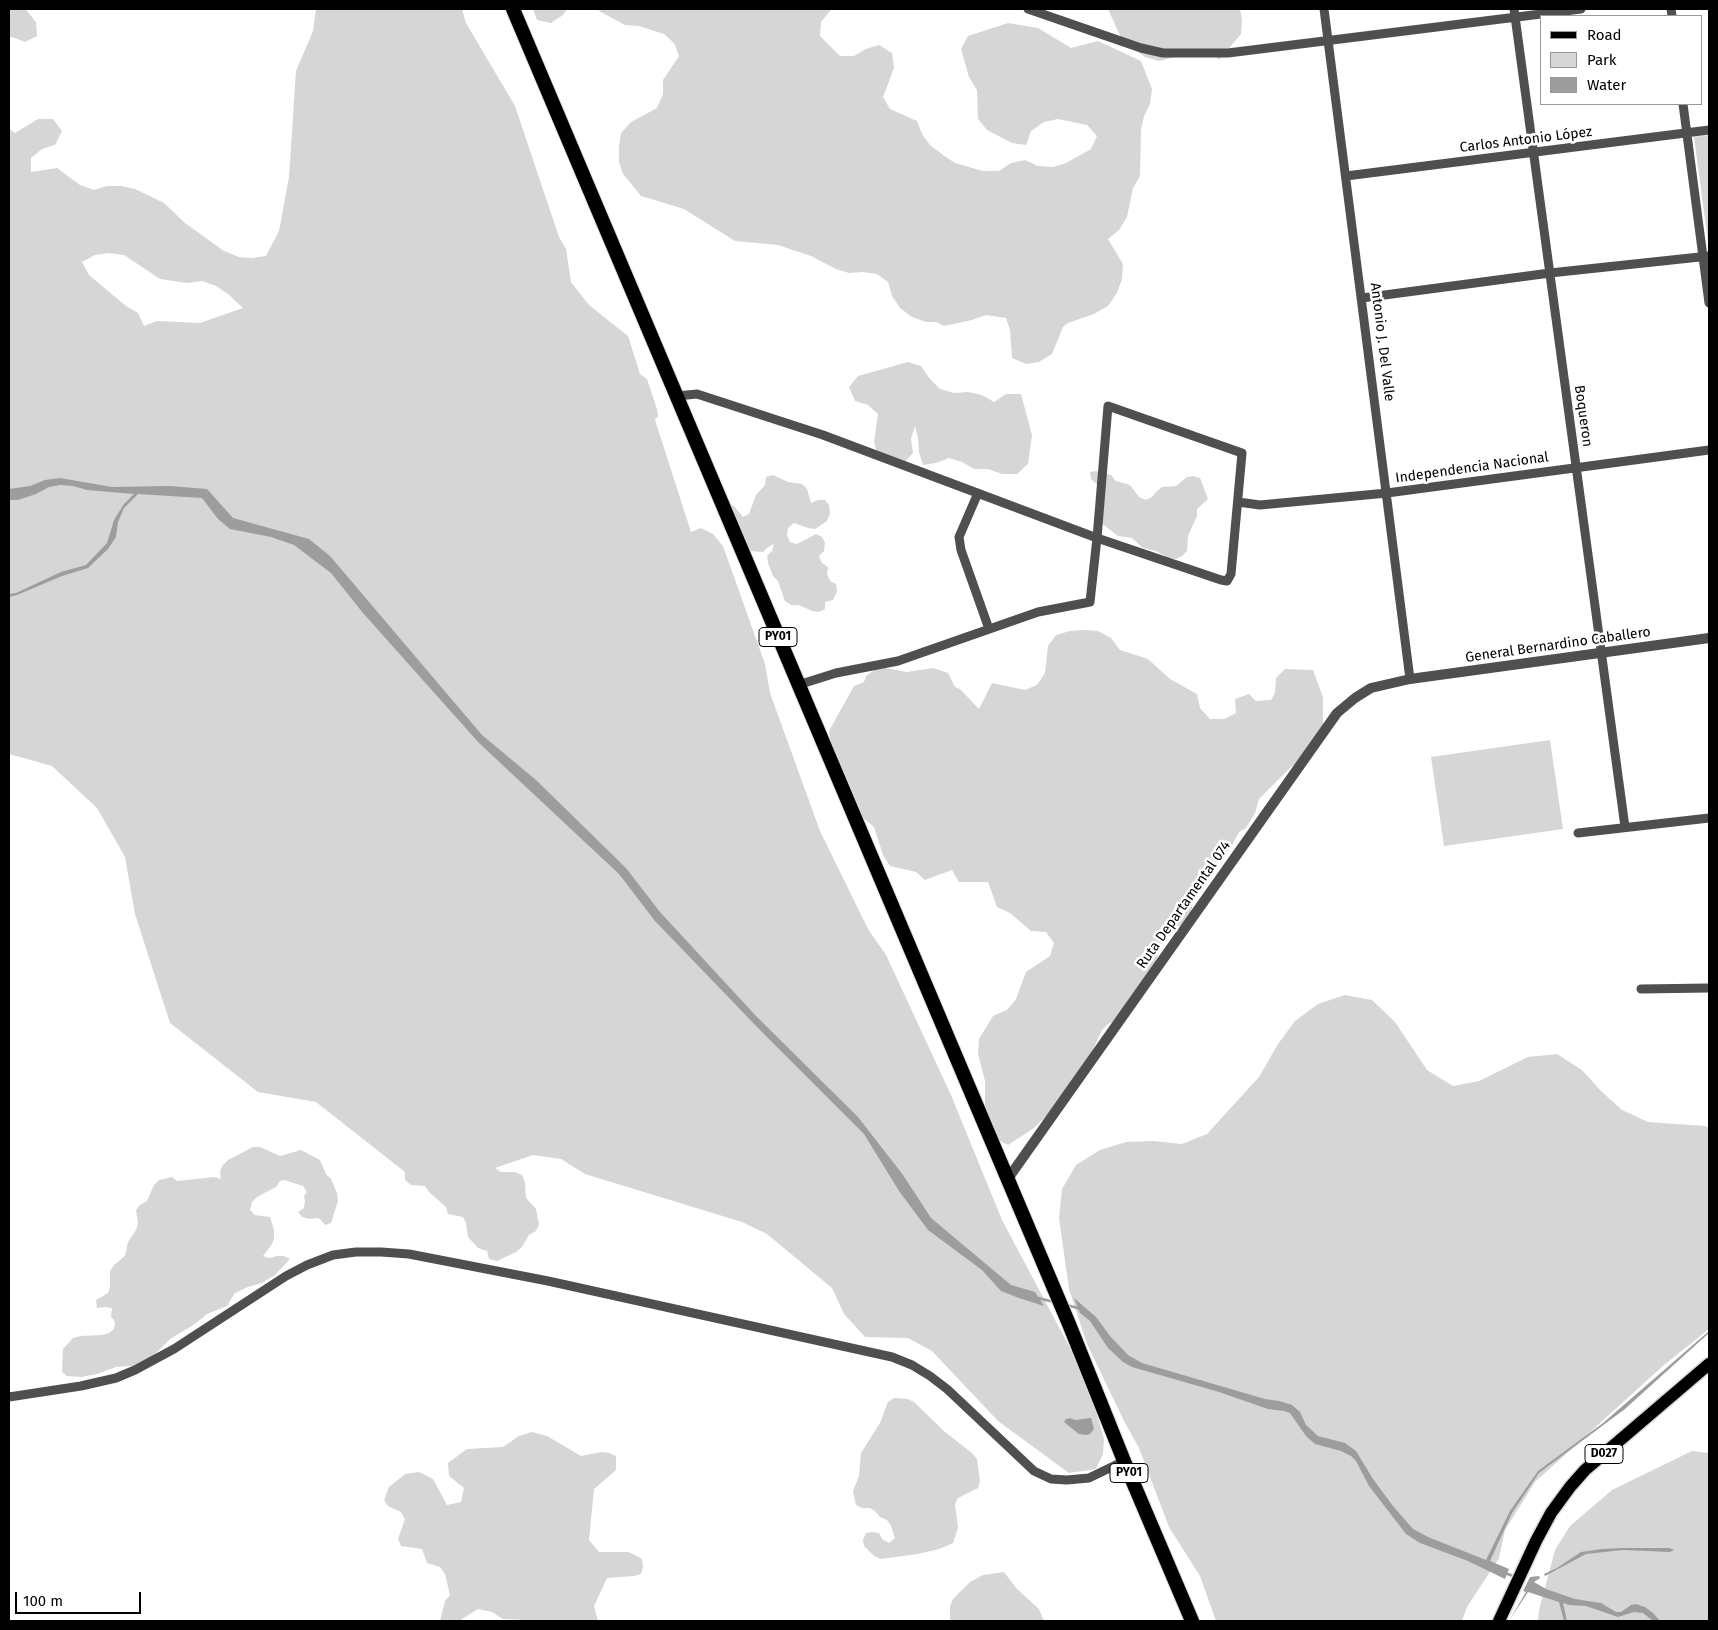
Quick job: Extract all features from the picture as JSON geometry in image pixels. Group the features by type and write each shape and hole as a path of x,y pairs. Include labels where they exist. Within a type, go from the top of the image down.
{"highway":[{"name":"PY01","path":"514,9 1069,1324 1124,1461 1192,1621"}],"main road":[{"name":"D027","path":"1500,1621 1524,1565 1551,1513 1580,1476 1709,1364"}],"street":[{"path":"1028,9 1141,48 1163,53 1228,52 1328,40 1515,13 1580,9"},
{"name":"Antonio J. Del Valle","path":"1324,9 1410,679"},
{"name":"Boqueron","path":"1515,13 1625,827"},
{"path":"1683,105 1706,256 1709,303"},
{"name":"Carlos Antonio López","path":"1346,176 1709,130"},
{"path":"1362,298 1550,273 1706,256"},
{"path":"677,396 697,394 706,396 823,434 1097,538 1212,577 1227,580 1231,574 1242,453 1108,406 1097,538 1090,602 1038,612 898,661 836,673 798,685"},
{"name":"Independencia Nacional","path":"1238,502 1260,505 1387,493 1709,450"},
{"path":"978,493 959,537 961,550 989,629"},
{"name":"General Bernardino Caballero","path":"1410,679 1709,638"},
{"name":"Ruta Departamental 074","path":"1007,1180 1337,712 1371,688 1410,679"},
{"path":"1578,832 1709,818"},
{"path":"1641,989 1709,988"},
{"path":"9,1397 81,1386 116,1378 174,1349 286,1276 307,1265 332,1255 356,1252 381,1252 409,1254 548,1281 892,1357 912,1365 947,1389 1034,1471 1051,1479 1089,1478 1124,1461"}],"green space":[{"path":"9,9 24,9 27,11 36,22 37,36 25,42 12,37 9,38"},
{"path":"316,9 462,9 466,23 515,106 559,237 566,249 571,282 589,305 628,336 640,374 647,379 657,409 658,416 655,420 691,532 701,528 713,534 723,546 765,664 770,693 820,831 868,929 886,955 951,1095 1002,1220 1087,1380 1104,1439 1103,1454 1096,1469 1069,1473 998,1421 932,1351 908,1338 865,1337 844,1314 832,1288 767,1234 742,1222 585,1174 561,1159 533,1155 495,1168 501,1172 515,1172 522,1175 525,1182 526,1198 536,1209 539,1224 536,1231 529,1235 522,1247 516,1252 497,1261 489,1259 487,1251 478,1248 468,1237 463,1217 448,1214 446,1207 425,1186 411,1185 405,1180 405,1172 316,1102 258,1092 170,1023 135,914 125,857 97,808 52,766 9,754 9,129 15,133 38,119 53,119 62,131 55,145 42,149 31,158 31,172 57,168 80,185 94,190 107,186 135,189 164,203 185,223 224,251 239,257 266,256 279,231 289,177 296,71 313,31","holes":["108,253 124,255 160,279 187,283 202,281 216,286 243,308 200,323 157,321 144,326 138,313 126,306 89,275 82,262 95,255"]},
{"path":"533,9 567,9 563,15 551,23 537,20"},
{"path":"597,9 831,9 821,22 820,36 840,56 854,56 866,49 879,45 892,53 894,68 883,97 890,109 917,121 922,134 930,145 955,163 983,171 999,171 1011,163 1025,160 1038,166 1053,167 1066,163 1091,149 1097,136 1087,125 1058,119 1044,122 1031,131 1026,145 1012,143 987,130 978,119 977,90 969,77 961,49 968,36 1008,23 1038,28 1071,48 1098,41 1141,61 1152,89 1150,104 1144,116 1141,130 1140,176 1133,188 1127,217 1119,230 1108,239 1123,264 1122,279 1117,293 1108,306 1094,314 1068,323 1063,327 1052,354 1039,362 1026,364 1012,358 1010,330 1006,318 986,315 944,326 936,322 926,322 912,317 900,308 892,296 888,282 877,274 849,273 836,269 811,256 778,245 735,241 684,209 641,196 623,174 619,162 621,133 631,122 657,108 663,94 663,80 679,56 674,43 664,34 639,26 625,25"},
{"path":"1108,9 1240,9 1242,20 1241,34 1219,60 1216,55 1188,54 1159,61 1145,57 1122,40"},
{"path":"1709,135 1709,249 1694,137"},
{"path":"908,362 921,366 940,389 954,393 968,392 982,395 994,402 1006,394 1021,394 1032,435 1028,464 1017,474 1002,474 988,469 974,469 962,462 949,458 923,465 915,426 911,439 913,453 903,464 878,456 874,442 878,414 868,405 855,401 849,387 858,376"},
{"path":"1096,471 1111,475 1116,481 1130,485 1139,497 1146,500 1162,487 1176,486 1187,477 1200,478 1208,499 1197,509 1197,516 1188,536 1187,551 1176,559 1169,558 1156,551 1143,548 1132,538 1118,536 1100,522 1101,488 1091,479 1090,472"},
{"path":"773,475 788,482 802,484 807,489 811,503 825,500 829,505 830,513 827,521 815,529 794,523 788,528 787,535 790,542 797,544 816,534 822,537 825,543 824,551 819,556 822,563 828,567 827,574 830,581 836,584 837,592 833,600 825,602 825,609 819,612 799,605 791,605 785,601 778,581 773,576 768,563 767,556 772,551 774,544 763,552 749,551 727,508 733,505 743,517 749,514 756,495 765,485 766,477"},
{"path":"1084,630 1098,631 1111,638 1120,650 1148,659 1170,679 1197,694 1200,708 1210,719 1224,719 1236,713 1235,699 1249,694 1256,701 1271,700 1275,693 1276,678 1285,669 1313,670 1323,697 1323,726 1312,752 1290,768 1259,799 1255,813 1246,828 1239,832 1231,847 1215,865 1213,874 1198,886 1190,914 1186,921 1173,930 1163,942 1153,968 1115,1021 1108,1024 1102,1030 1083,1071 1049,1113 1034,1128 1008,1145 995,1138 985,1109 985,1081 978,1054 979,1039 993,1016 1007,1010 1016,999 1026,972 1050,956 1054,943 1046,932 1031,931 1010,913 997,907 988,882 959,882 952,870 925,880 916,872 890,866 883,855 874,827 863,818 850,790 835,775 829,731 854,686 864,682 866,676 879,667 907,672 933,668 948,673 955,687 960,689 979,709 992,683 1025,690 1037,685 1045,673 1048,646 1056,635"},
{"path":"1550,740 1563,829 1444,846 1431,757"},
{"path":"1345,995 1372,1000 1395,1022 1427,1070 1453,1086 1479,1081 1528,1057 1557,1054 1582,1070 1622,1110 1648,1122 1705,1126 1709,1128 1709,1329 1664,1365 1535,1482 1505,1530 1499,1558 1467,1607 1462,1621 1216,1621 1200,1576 1169,1527 1139,1448 1087,1344 1069,1289 1059,1218 1062,1189 1076,1165 1100,1150 1126,1142 1154,1141 1182,1144 1207,1134 1259,1077 1278,1044 1295,1021 1318,1004"},
{"path":"253,1147 260,1147 280,1156 301,1150 320,1160 337,1193 338,1201 331,1223 325,1225 320,1219 302,1217 298,1212 304,1208 304,1196 307,1192 303,1186 284,1180 280,1181 276,1187 257,1197 252,1202 250,1210 255,1215 270,1217 274,1230 272,1244 263,1256 269,1258 284,1256 290,1259 275,1275 262,1283 235,1293 227,1306 207,1314 195,1324 170,1339 144,1365 116,1367 97,1374 81,1377 67,1376 62,1372 63,1349 73,1338 102,1335 114,1329 115,1322 111,1316 112,1308 97,1308 96,1300 108,1293 110,1271 125,1256 128,1242 138,1223 136,1210 147,1201 154,1185 159,1180 172,1177 177,1181 214,1177 221,1179 220,1172 222,1166 228,1160"},
{"path":"894,1398 908,1399 914,1402 945,1432 972,1453 977,1459 980,1481 978,1488 958,1498 955,1504 958,1528 953,1543 939,1549 918,1554 881,1559 874,1556 864,1546 863,1540 866,1533 872,1532 879,1533 882,1539 889,1543 895,1538 891,1526 887,1520 880,1517 870,1508 862,1508 856,1505 853,1491 859,1476 861,1453 880,1423 888,1402"},
{"path":"532,1432 547,1436 581,1456 602,1452 616,1456 616,1470 594,1489 589,1540 599,1552 629,1552 642,1559 641,1574 607,1578 594,1606 598,1621 525,1621 503,1619 492,1612 478,1609 459,1621 440,1621 445,1601 450,1595 445,1574 440,1567 427,1563 422,1549 401,1546 398,1539 405,1519 401,1512 388,1506 384,1500 389,1487 405,1474 419,1472 433,1479 447,1505 461,1502 464,1488 449,1476 448,1463 467,1449 503,1447 519,1436"},
{"path":"1692,1451 1709,1453 1709,1621 1538,1621 1539,1610 1555,1550 1570,1526 1612,1490"},
{"path":"1004,1572 1017,1589 1039,1609 1044,1621 950,1621 950,1606 953,1599 970,1582 983,1575"}],"water":[{"path":"60,478 112,487 170,486 207,489 233,518 309,539 330,556 482,735 536,780 626,868 660,912 756,1016 858,1117 903,1175 931,1218 1011,1285 1035,1292 1044,1306 1001,1291 982,1270 928,1230 899,1191 864,1134 655,921 619,874 479,743 363,613 331,573 294,545 271,537 230,529 218,519 202,498 138,494 124,508 118,522 116,537 108,549 88,568 9,597 9,594 16,593 61,572 86,565 107,543 114,520 124,504 134,494 87,490 60,485 49,487 18,500 9,500 9,489"},
{"path":"1074,1298 1096,1317 1110,1336 1128,1355 1142,1363 1265,1399 1292,1405 1300,1412 1306,1425 1318,1436 1345,1443 1356,1451 1373,1479 1413,1529 1428,1537 1486,1560 1510,1511 1538,1471 1603,1423 1709,1331 1709,1333 1625,1409 1539,1473 1512,1513 1490,1561 1509,1569 1505,1579 1468,1561 1420,1543 1406,1534 1369,1486 1356,1461 1341,1451 1315,1444 1306,1436 1290,1413 1268,1409 1219,1392 1132,1367 1123,1362 1108,1348 1090,1321 1080,1313"},
{"path":"1070,1418 1075,1420 1091,1418 1094,1429 1090,1434 1079,1434 1064,1422"},
{"path":"1622,1548 1669,1548 1674,1550 1670,1552 1623,1550 1586,1554 1545,1576 1544,1574 1581,1552"},
{"path":"1539,1576 1540,1578 1534,1582 1546,1589 1575,1599 1601,1603 1616,1612 1621,1612 1636,1604 1645,1607 1660,1621 1653,1621 1643,1613 1634,1612 1618,1617 1586,1606 1563,1603 1567,1621 1564,1621 1559,1602 1528,1592 1509,1621 1526,1592 1523,1591 1530,1577"}],"waterway":[{"path":"1038,1298 1054,1302"},
{"path":"1067,1305 1081,1309"},
{"path":"1505,1573 1516,1577"}]}
